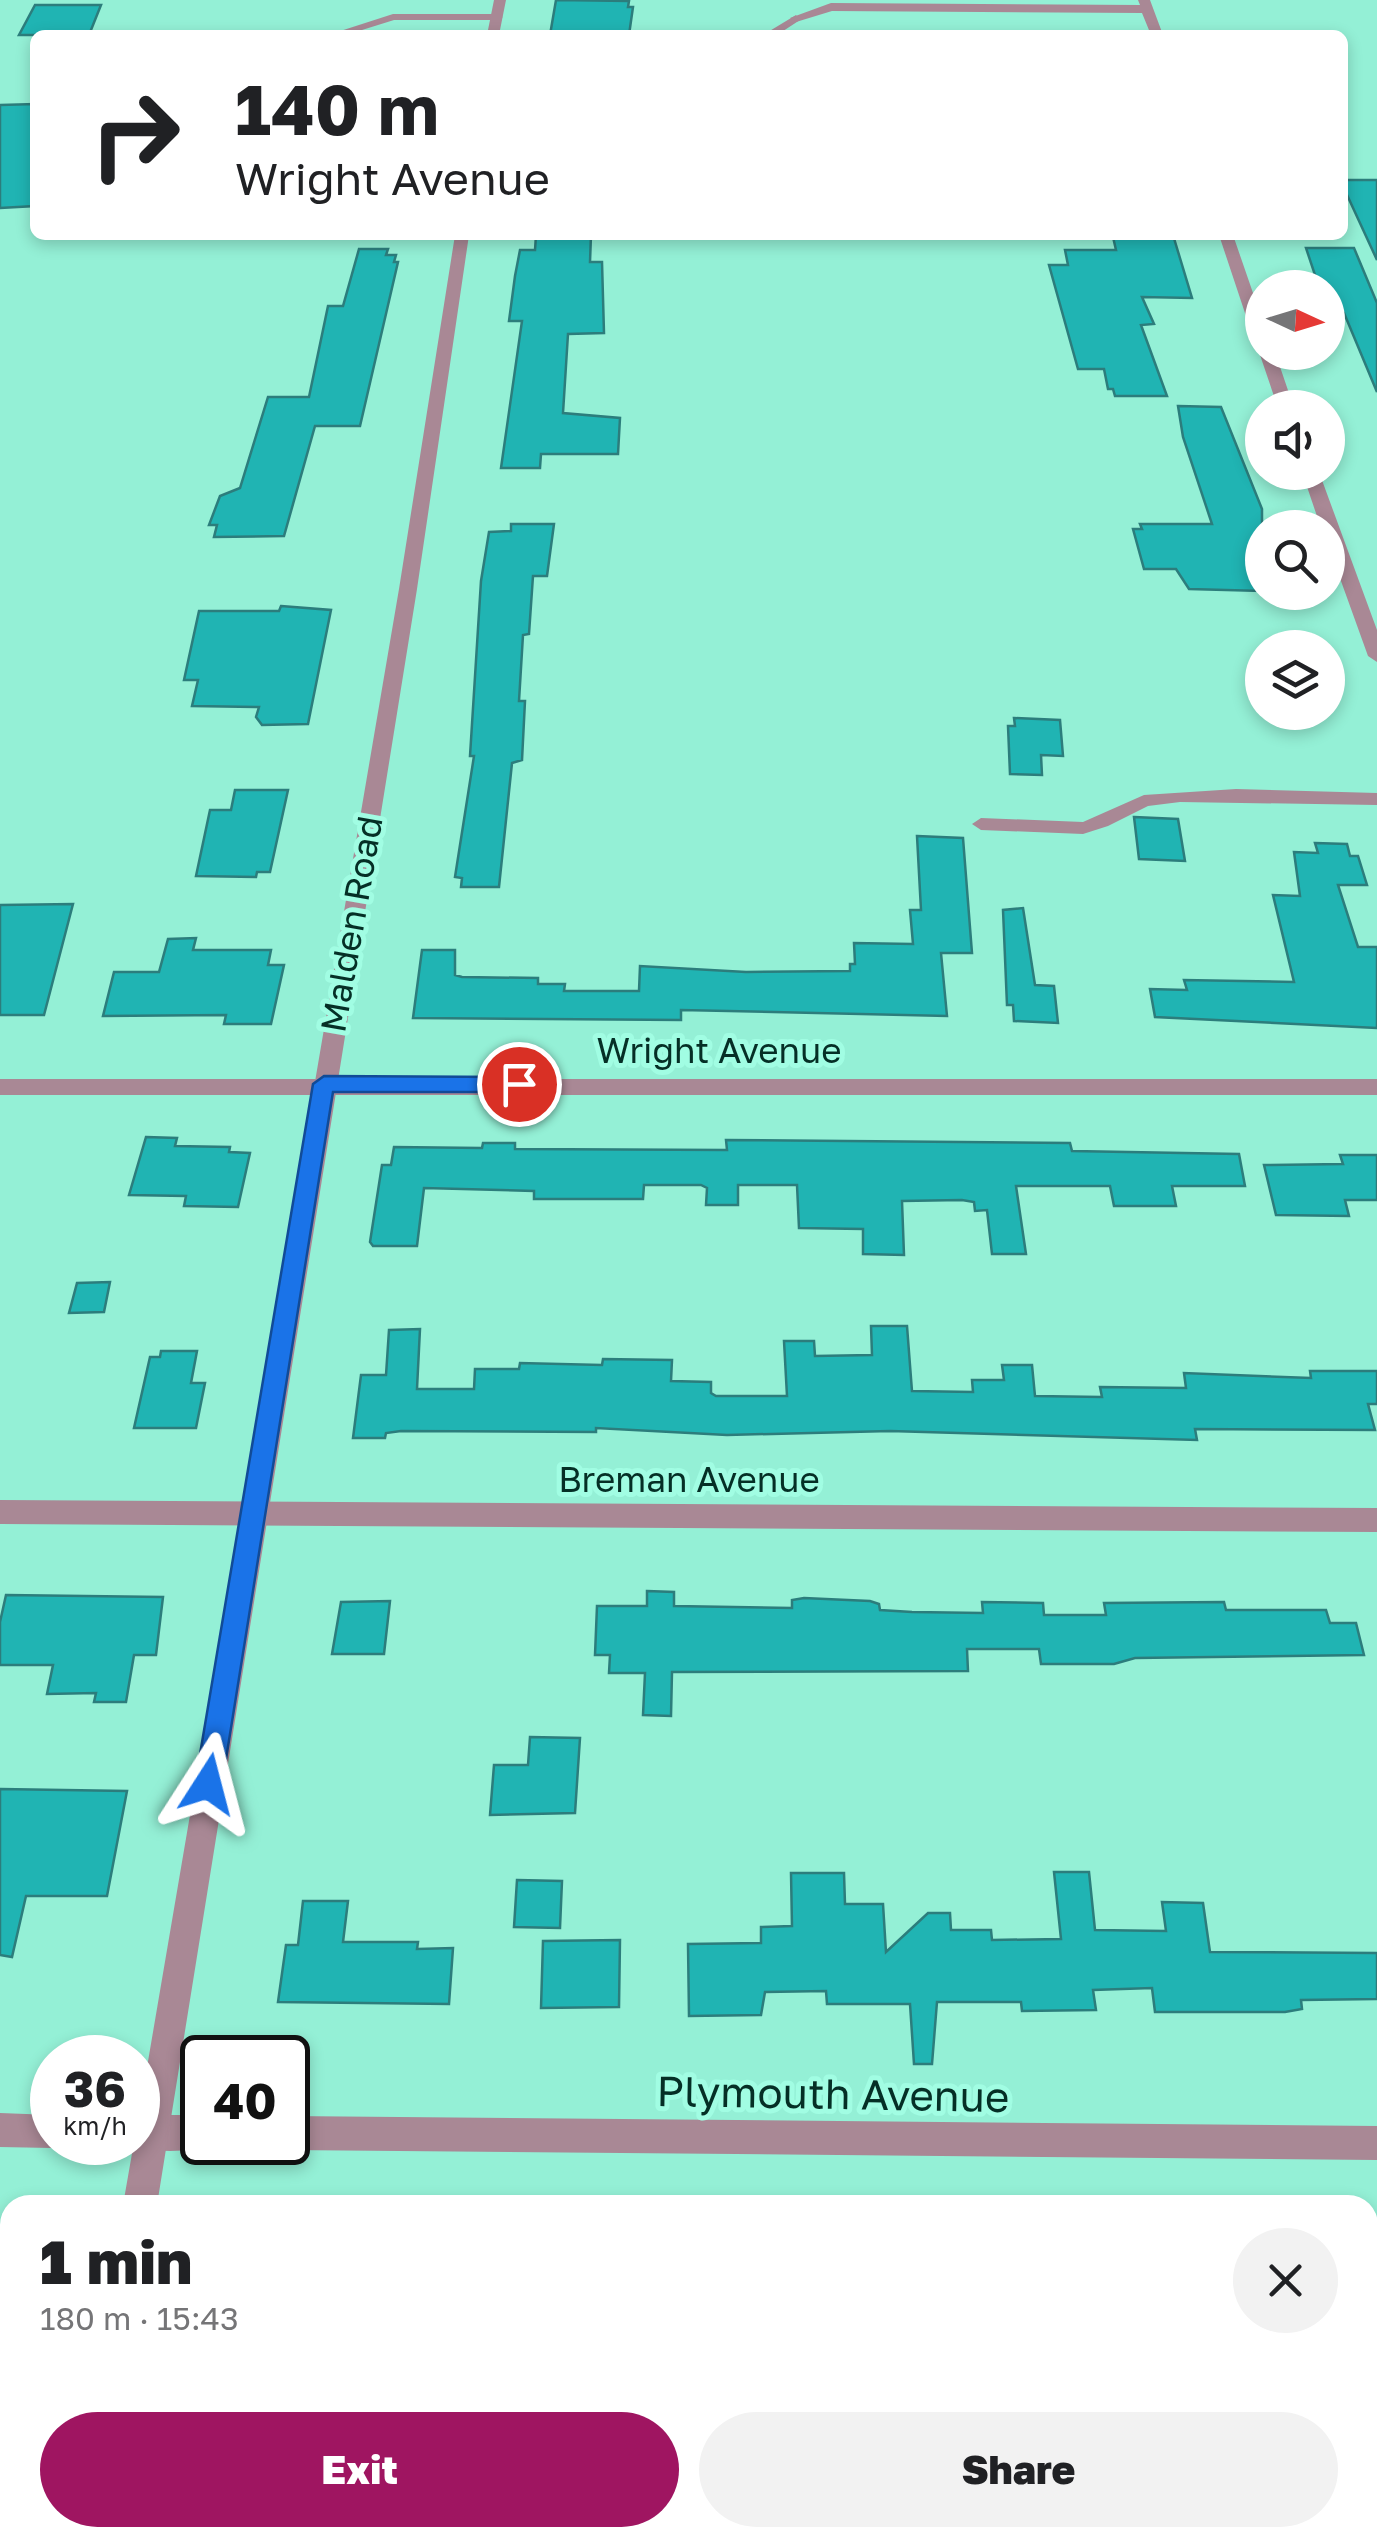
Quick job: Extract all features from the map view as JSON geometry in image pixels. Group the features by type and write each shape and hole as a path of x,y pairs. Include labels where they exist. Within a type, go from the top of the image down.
{"street":[{"path":"495,30 500,0"},
{"path":"796,18 831,6 1145,5 1155,30"},
{"name":"Malden Road","path":"160,2045 408,590 461,240"},
{"path":"1228,240 1245,290"},
{"path":"1317,490 1377,656"},
{"name":"Wright Avenue","path":"0,1087 324,1084 1377,1087"},
{"name":"Breman Avenue","path":"0,1512 1377,1520"},
{"path":"0,2130 30,2130"},
{"name":"Plymouth Avenue","path":"310,2133 1377,2143"},
{"name":"Malden Road","path":"141,2195 143,2165"}],"lane":[{"path":"350,30 406,16 497,17"},
{"path":"777,30 796,18"},
{"path":"981,824 1083,828 1099,825 1133,804 1168,798 1377,799"}],"building":[{"path":"556,0 629,1 628,7 633,7 630,30 551,30"},
{"path":"35,5 101,5 91,30 30,30 30,35 19,35"},
{"path":"30,104 30,206 0,208 0,105"},
{"path":"1348,180 1377,180 1377,260 1348,197"},
{"path":"536,240 591,240 590,262 602,262 604,333 568,334 563,413 620,418 618,454 541,454 540,468 501,468 522,321 509,321 515,276 520,250 535,250"},
{"path":"1114,240 1175,240 1192,298 1142,297 1154,324 1141,325 1167,396 1115,396 1113,389 1108,389 1104,369 1078,369 1049,265 1068,265 1065,250 1116,250"},
{"path":"1306,248 1354,248 1377,303 1377,392 1345,315 1345,270 1313,270"},
{"path":"359,249 388,249 386,255 396,255 394,262 398,262 360,426 315,426 284,536 214,537 217,525 209,525 220,496 240,488 268,397 309,397 328,306 343,306"},
{"path":"1178,406 1221,407 1245,467 1245,490 1254,490 1262,509 1245,510 1245,591 1189,589 1176,569 1144,569 1133,529 1142,529 1140,524 1212,524 1183,437"},
{"path":"511,524 554,524 547,576 533,576 529,634 523,635 519,701 525,701 522,760 512,763 499,887 461,887 462,878 455,877 474,756 470,756 481,581 489,532 511,531"},
{"path":"281,606 331,610 308,724 262,725 256,717 259,707 192,706 198,680 184,680 199,611 279,611"},
{"path":"1014,718 1060,720 1063,756 1041,755 1042,775 1010,774 1008,726 1015,726"},
{"path":"235,790 288,790 270,872 257,872 256,877 196,876 210,810 231,810"},
{"path":"1134,817 1178,819 1185,861 1139,859"},
{"path":"917,836 963,838 972,953 941,953 947,1016 681,1010 681,1020 413,1018 422,950 455,950 455,975 538,978 538,984 565,984 564,991 639,991 640,966 746,972 850,971 850,964 855,964 854,943 913,944 910,910 921,910"},
{"path":"1315,843 1347,844 1350,856 1358,856 1367,885 1338,885 1358,947 1377,947 1377,1028 1155,1017 1150,989 1187,990 1184,980 1294,982 1273,895 1300,896 1294,852 1318,853"},
{"path":"73,904 44,1015 0,1015 0,905"},
{"path":"1023,908 1035,985 1054,986 1058,1023 1014,1021 1013,1005 1007,1005 1003,910"},
{"path":"196,938 193,950 271,950 268,965 284,965 271,1024 224,1024 226,1015 103,1016 114,972 159,972 168,939"},
{"path":"146,1137 177,1138 175,1146 230,1147 229,1152 250,1153 238,1207 184,1206 186,1196 129,1195"},
{"path":"726,1140 1070,1143 1072,1151 1239,1154 1245,1186 1172,1186 1176,1206 1114,1206 1110,1186 1016,1186 1026,1254 992,1254 987,1210 975,1211 974,1202 962,1200 902,1201 904,1255 863,1254 863,1229 799,1228 797,1185 738,1185 738,1205 706,1205 707,1188 701,1185 644,1185 643,1199 534,1199 534,1191 424,1188 417,1246 373,1246 370,1242 382,1165 391,1165 394,1147 482,1148 483,1143 515,1143 515,1149 727,1150"},
{"path":"1340,1155 1377,1155 1377,1200 1345,1200 1349,1216 1276,1215 1264,1165 1343,1164"},
{"path":"110,1282 104,1312 69,1313 77,1283"},
{"path":"871,1326 907,1326 912,1391 973,1392 972,1380 1004,1380 1002,1365 1032,1365 1035,1396 1102,1397 1100,1387 1186,1388 1184,1373 1311,1378 1310,1371 1377,1371 1377,1404 1368,1404 1375,1430 1195,1429 1197,1440 890,1431 727,1435 596,1428 596,1432 401,1431 386,1433 385,1438 353,1438 361,1375 386,1375 389,1330 420,1329 417,1389 474,1389 475,1369 519,1369 520,1363 602,1365 603,1359 672,1360 671,1381 711,1382 711,1393 716,1396 787,1396 784,1341 814,1341 815,1356 872,1355"},
{"path":"161,1351 197,1351 191,1383 205,1383 196,1428 134,1428 150,1357 160,1357"},
{"path":"647,1591 674,1592 674,1606 792,1608 792,1600 804,1598 870,1601 879,1604 880,1610 912,1612 983,1613 982,1602 1043,1603 1044,1615 1106,1615 1104,1603 1224,1602 1226,1610 1326,1610 1330,1623 1356,1623 1364,1655 1135,1658 1114,1664 1041,1664 1039,1649 967,1649 968,1671 672,1672 671,1716 643,1715 645,1673 609,1673 610,1655 595,1655 597,1606 647,1606"},
{"path":"6,1595 163,1597 156,1655 134,1655 126,1702 94,1702 96,1693 47,1694 53,1665 0,1665 0,1622"},
{"path":"390,1601 384,1654 332,1654 341,1602"},
{"path":"530,1737 580,1738 575,1813 490,1815 494,1765 528,1765"},
{"path":"0,1789 127,1791 107,1896 26,1896 12,1957 0,1955"},
{"path":"1054,1872 1089,1872 1095,1930 1166,1931 1162,1902 1203,1903 1210,1952 1377,1953 1377,1999 1301,2000 1302,2009 1285,2012 1155,2012 1152,1988 1093,1990 1096,2010 1022,2011 1021,2002 937,2002 932,2064 914,2064 910,2004 827,2004 826,1991 765,1992 761,2015 689,2016 688,1944 761,1943 761,1927 792,1926 791,1873 844,1873 845,1904 883,1904 886,1952 928,1913 950,1913 951,1930 991,1930 992,1940 1061,1939"},
{"path":"517,1880 562,1881 560,1928 514,1927"},
{"path":"303,1901 348,1901 343,1942 418,1942 417,1949 453,1948 449,2004 278,2002 286,1945 298,1945"},
{"path":"620,1940 619,2007 541,2008 543,1941"}],"route":[{"path":"208,1784 324,1084 519,1084"}]}
